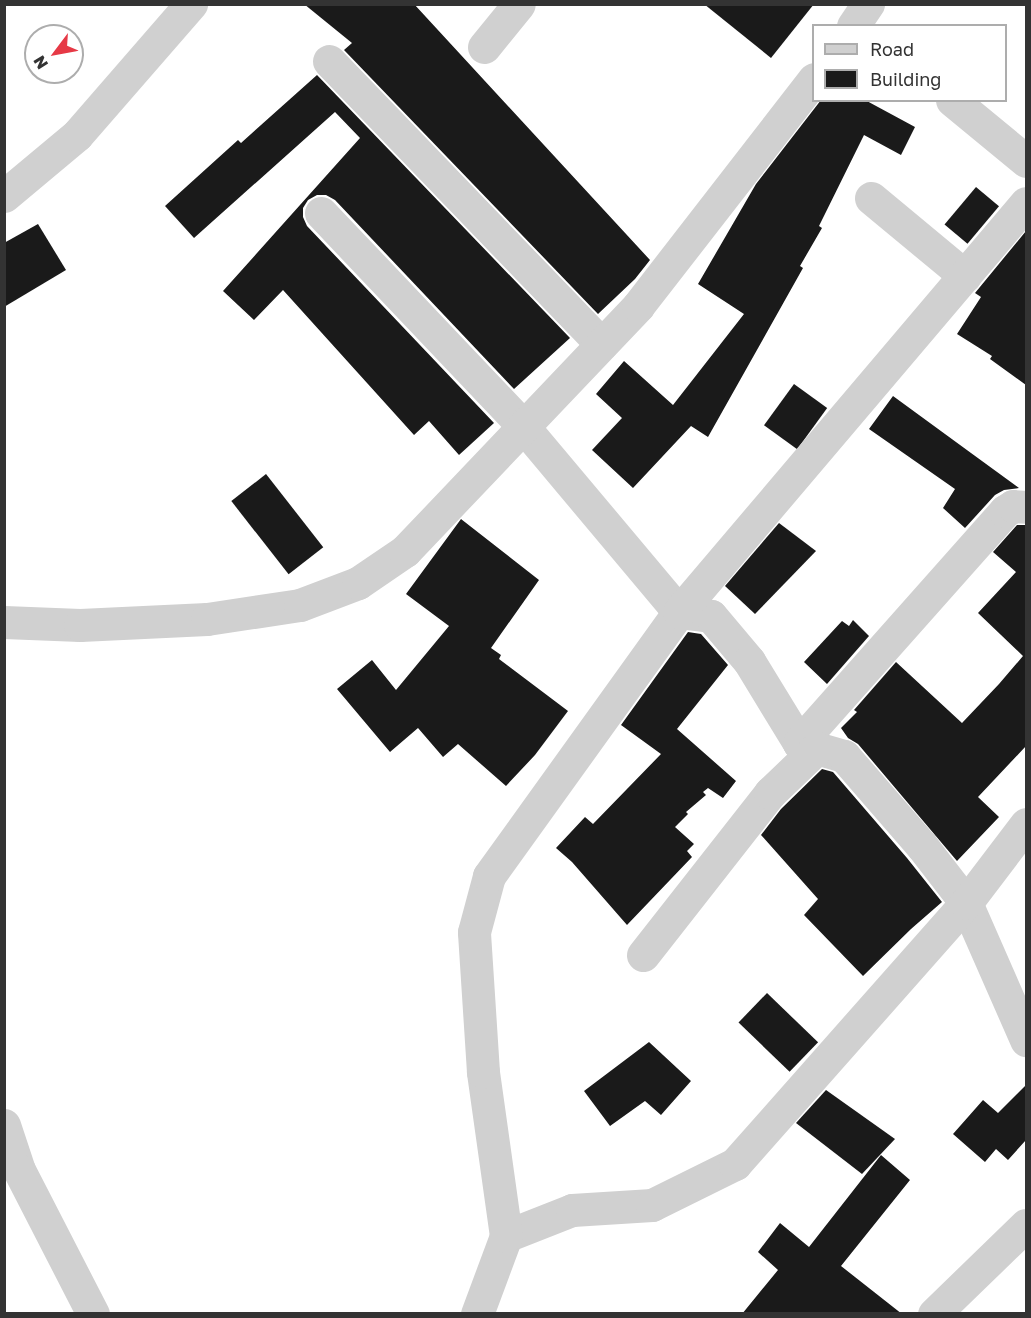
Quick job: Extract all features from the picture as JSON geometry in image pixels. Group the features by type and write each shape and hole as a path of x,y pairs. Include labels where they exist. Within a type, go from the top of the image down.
{"street":[{"path":"4,196 77,135 191,4"},
{"path":"484,47 519,4"},
{"path":"854,24 868,4"},
{"path":"329,61 601,344"},
{"path":"4,622 80,626 207,619 300,605 358,582 405,550 638,306 812,80"},
{"path":"954,102 1026,161"},
{"path":"871,198 965,276"},
{"path":"477,1314 506,1236 483,1072 474,932 489,876 679,612 1026,203"},
{"path":"321,213 522,425 679,612 711,616 749,661 808,746 844,756 922,846 966,903 1026,1040"},
{"path":"643,955 808,746 1005,511 1013,506 1026,507"},
{"path":"506,1236 572,1210 652,1205 735,1164 966,903 1026,824"},
{"path":"4,1125 12,1173 93,1314"},
{"path":"934,1314 1026,1225"}],"building":[{"path":"304,4 414,4 650,260 635,279 598,314 344,50 352,43"},
{"path":"704,4 814,4 771,58"},
{"path":"317,75 570,338 514,389 335,200 326,195 317,195 308,200 303,208 303,217 307,226 494,423 459,455 429,421 414,435 283,290 254,320 223,291 360,138 335,112 194,238 165,206 238,140 241,143"},
{"path":"819,102 869,102 915,127 901,155 864,135 819,226 822,228 800,266 803,268 708,437 691,426 633,488 592,450 622,418 596,394 624,361 673,405 744,314 698,284 756,184"},
{"path":"976,187 999,206 967,244 945,225"},
{"path":"38,224 66,270 4,307 4,243"},
{"path":"1026,231 1026,385 990,359 992,356 957,334 981,297 975,293"},
{"path":"794,384 827,408 797,449 764,425"},
{"path":"893,396 1019,488 1004,490 995,495 965,528 943,508 955,489 869,429"},
{"path":"266,474 323,547 289,574 231,501"},
{"path":"461,519 539,580 491,648 501,655 499,659 568,711 535,755 506,786 458,744 443,757 418,728 390,752 337,689 372,660 396,690 449,626 406,594"},
{"path":"779,523 816,551 755,614 725,586"},
{"path":"1017,525 1026,525 1026,746 978,797 999,817 957,861 858,744 848,738 841,728 857,712 854,710 896,662 962,723 999,684 1023,656 978,613 1016,572 993,552"},
{"path":"853,620 869,636 827,684 804,662 842,621 849,626"},
{"path":"688,632 701,634 728,665 677,729 736,781 723,798 708,788 703,792 706,795 686,812 688,814 675,827 694,844 687,851 692,857 627,925 572,862 556,848 585,817 593,824 661,754 621,725"},
{"path":"822,769 833,772 942,902 863,976 804,915 818,899 761,835 781,809"},
{"path":"767,993 818,1042 790,1072 739,1022"},
{"path":"649,1042 691,1081 661,1115 645,1101 610,1126 584,1091"},
{"path":"1026,1085 1026,1140 1008,1160 996,1149 985,1162 953,1134 983,1100 998,1113"},
{"path":"826,1090 895,1139 862,1174 796,1123"},
{"path":"881,1155 910,1180 841,1266 902,1314 742,1314 778,1270 758,1252 780,1223 809,1247"}]}
